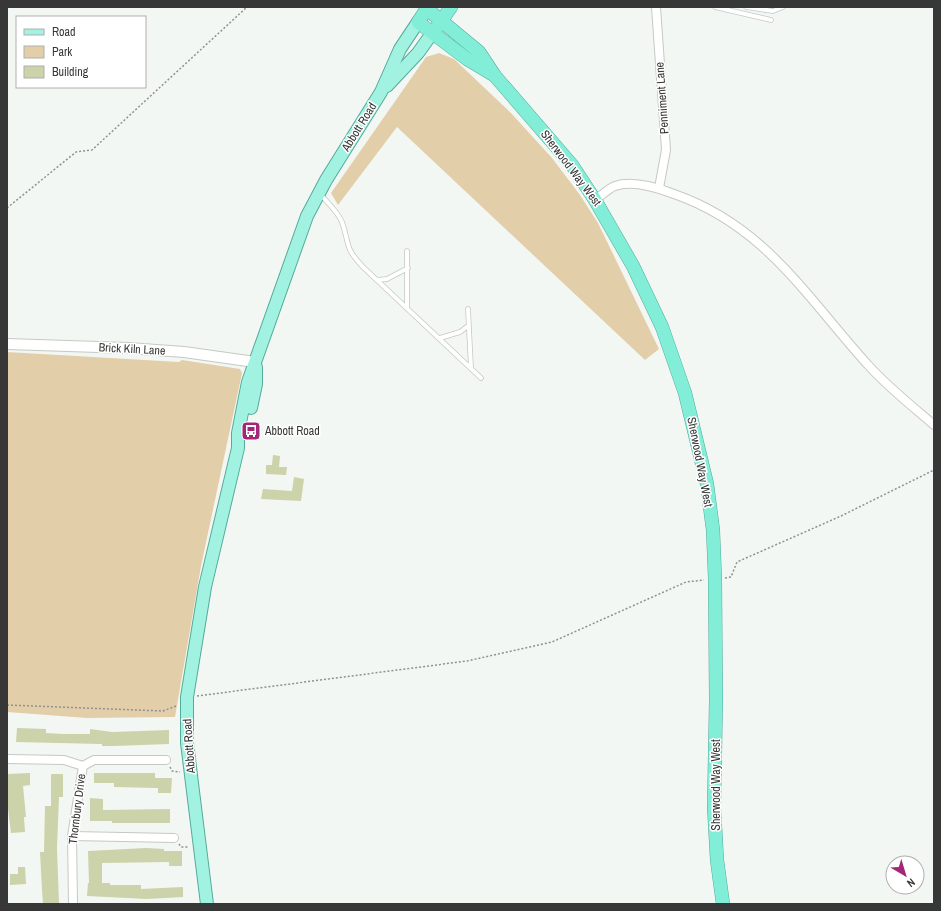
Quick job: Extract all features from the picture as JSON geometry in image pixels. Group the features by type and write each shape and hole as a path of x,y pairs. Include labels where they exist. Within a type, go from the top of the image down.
{"highway":[{"name":"Abbott Road","path":"433,32 451,7"},
{"name":"Abbott Road","path":"418,22 428,8"},
{"name":"Sherwood Way West","path":"428,8 479,52 495,76 562,153 596,200 633,266 662,327 685,393 707,484 713,530 716,700 714,807 717,860 723,904"},
{"name":"Sherwood Way West","path":"418,22 433,32 467,60 495,76"}],"main road":[{"name":"Abbott Road","path":"207,904 187,742 187,697 205,587 238,448 244,434 256,384 255,362 284,277 307,216 318,192 381,92 400,49 418,22"},
{"name":"Abbott Road","path":"381,92 418,53 433,32"}],"street":[{"name":"Penniment Lane","path":"656,7 666,150 659,188"},
{"path":"596,200 615,186 642,184 659,188 704,205 730,220 752,236 778,259 869,366 890,388 934,425"},
{"name":"Brick Kiln Lane","path":"7,344 129,348 184,352 255,362"},
{"name":"Thornbury Drive","path":"7,759 64,760 83,766 72,836 73,904"},
{"path":"83,766 94,760 166,760"},
{"path":"72,836 174,838"}],"lane":[{"path":"715,7 771,20"},
{"path":"746,7 773,11 783,7"},
{"path":"318,192 342,221 347,246 351,254 481,378"},
{"path":"407,251 407,308"},
{"path":"377,280 387,279 408,268"},
{"path":"468,309 471,368"},
{"path":"440,338 460,332 468,326"}],"path":[{"path":"7,208 76,152 92,150 247,7"},
{"path":"728,578 731,577 737,562 834,520 934,470"},
{"path":"187,697 467,661 544,644 552,642 686,582 703,580"},
{"path":"7,705 163,711 177,706"},
{"path":"175,772 181,772"}],"green space":[{"path":"439,53 454,59 511,113 552,158 580,195 598,223 659,349 645,360 397,127 338,205 331,193 426,57"},
{"path":"7,352 179,362 182,360 240,369 242,373 201,566 175,717 87,718 7,712"}],"building":[{"path":"273,455 280,456 279,467 287,467 286,475 266,474 266,465 272,465"},
{"path":"294,477 304,479 301,501 261,499 263,489 292,491"},
{"path":"17,728 46,729 46,733 63,734 90,734 90,729 112,732 169,730 169,744 102,746 102,744 16,742"},
{"path":"30,773 30,785 23,786 26,817 24,817 25,832 11,833 7,800 7,774"},
{"path":"94,773 155,773 155,778 172,778 171,793 158,793 158,788 114,787 114,783 94,783"},
{"path":"51,774 63,774 63,797 59,797 57,848 59,904 43,904 40,852 44,852 45,806 51,806"},
{"path":"90,798 103,799 103,810 170,809 170,823 112,823 112,821 90,821"},
{"path":"146,848 164,849 164,851 182,851 182,866 169,866 169,862 102,863 102,883 110,883 110,885 141,885 141,889 183,887 183,897 147,899 87,896 89,883 88,851"},
{"path":"18,867 25,867 26,884 10,885 10,874 18,874"}],"place":[{"name":"Abbott Road","path":"251,431"}]}
